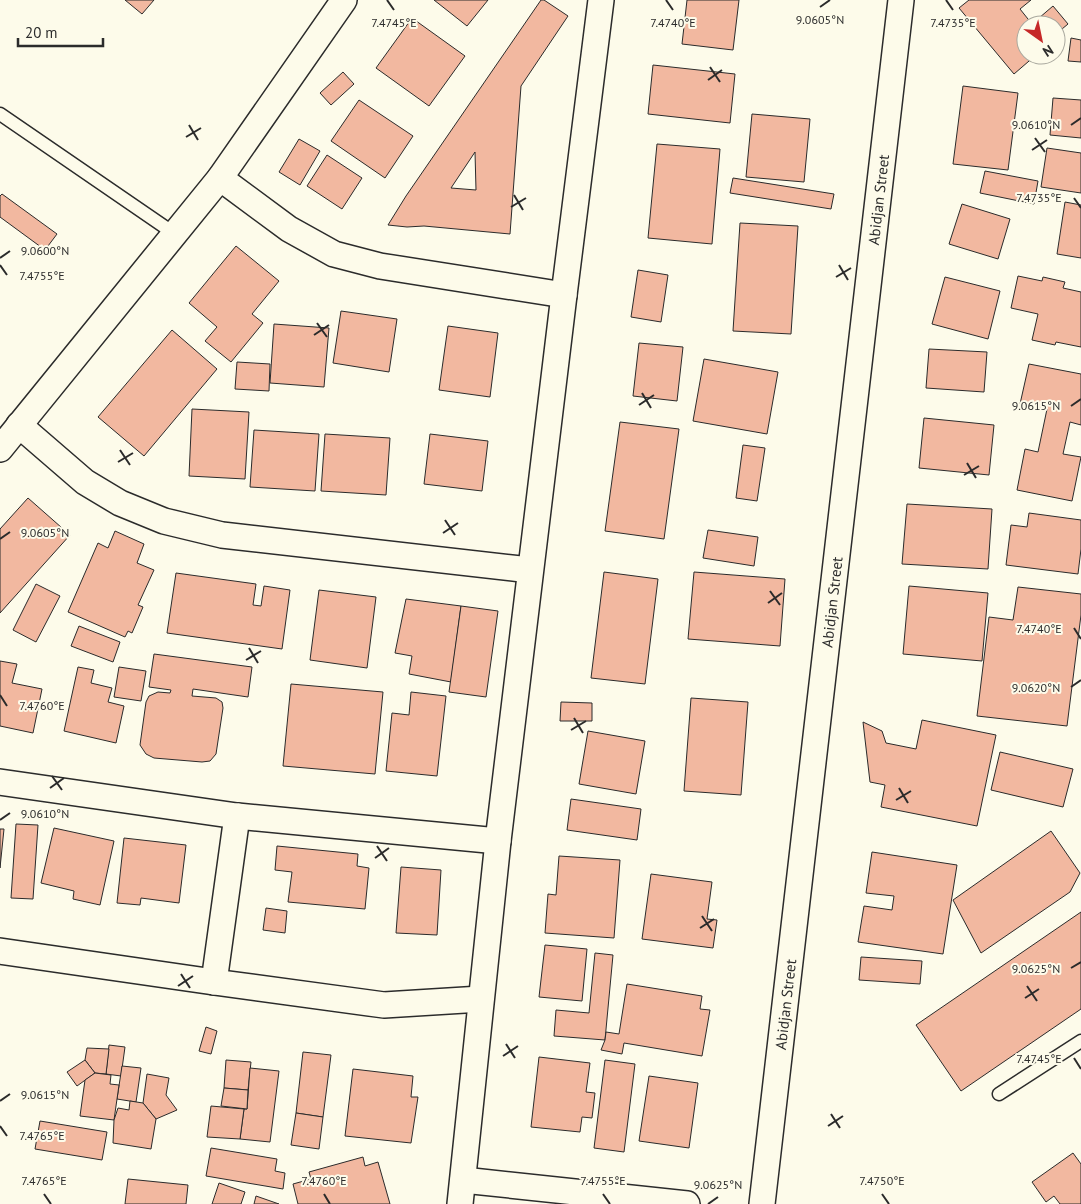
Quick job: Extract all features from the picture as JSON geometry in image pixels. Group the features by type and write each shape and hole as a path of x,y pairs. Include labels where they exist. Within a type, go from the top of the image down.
{"street":[{"path":"0,450 220,178 344,0"},
{"path":"601,0 498,841 461,1192 687,1204"},
{"name":"Abidjan Street","path":"762,1204 901,0"},
{"path":"220,178 289,229 334,254 380,266 564,294"},
{"path":"19,425 85,482 120,503 164,521 222,535 530,570"},
{"path":"0,782 237,816 498,841"},
{"path":"214,982 237,816"},
{"path":"0,951 384,1005 482,1000"}],"lane":[{"path":"0,114 175,234"},
{"path":"999,1094 1081,1041"}],"building":[{"path":"125,0 154,0 142,14"},
{"path":"434,0 488,0 467,26"},
{"path":"541,0 544,0 568,16 521,86 510,234 424,226 388,225","holes":["475,152 476,190 451,188"]},
{"path":"687,0 739,0 733,50 682,44"},
{"path":"969,0 1031,0 1020,9 1025,15 1016,15 1016,65 1024,65 1014,74 959,8"},
{"path":"1053,6 1060,15 1042,15"},
{"path":"412,18 465,56 429,106 376,68"},
{"path":"1071,38 1081,40 1081,62 1068,61"},
{"path":"653,65 735,74 730,123 648,114"},
{"path":"343,72 354,84 331,105 320,93"},
{"path":"963,86 1018,93 1008,170 953,164"},
{"path":"1053,98 1081,100 1081,138 1050,135"},
{"path":"359,100 413,136 385,178 331,141"},
{"path":"752,114 810,119 804,182 746,177"},
{"path":"299,139 320,151 300,185 279,172"},
{"path":"657,144 720,149 712,244 648,238"},
{"path":"1047,148 1081,153 1081,193 1041,187"},
{"path":"327,155 362,178 342,209 307,186"},
{"path":"985,171 1038,181 1034,204 980,193"},
{"path":"733,178 834,194 831,209 730,193"},
{"path":"2,194 57,234 45,250 0,217 0,196"},
{"path":"1065,202 1081,205 1081,258 1057,254"},
{"path":"962,204 1010,219 998,259 949,244"},
{"path":"740,223 798,226 791,334 733,331"},
{"path":"236,246 279,281 252,314 263,323 231,362 205,341 217,327 189,303"},
{"path":"638,270 668,275 661,322 631,317"},
{"path":"1018,276 1042,281 1043,277 1065,282 1063,288 1081,292 1081,347 1056,342 1055,345 1032,340 1038,314 1011,308"},
{"path":"945,277 1000,291 988,339 932,324"},
{"path":"341,311 397,319 389,372 333,363"},
{"path":"274,324 329,328 324,387 270,383"},
{"path":"448,326 498,333 490,397 439,390"},
{"path":"172,330 217,369 144,456 98,417"},
{"path":"639,343 683,347 677,401 633,396"},
{"path":"929,349 987,352 984,392 926,388"},
{"path":"704,359 778,372 767,434 693,421"},
{"path":"237,362 270,364 269,391 235,389"},
{"path":"1029,364 1081,374 1081,425 1070,422 1063,454 1081,457 1072,501 1017,490 1025,449 1038,452 1047,409 1020,404"},
{"path":"192,409 249,412 245,479 189,476"},
{"path":"924,418 994,425 989,475 919,468"},
{"path":"620,422 679,429 664,539 605,531"},
{"path":"254,430 319,434 315,491 250,487"},
{"path":"325,434 390,438 386,495 321,491"},
{"path":"430,434 488,441 482,491 424,484"},
{"path":"743,445 765,448 757,501 736,498"},
{"path":"28,498 70,535 0,613 0,529"},
{"path":"907,504 992,509 988,569 902,564"},
{"path":"1029,513 1081,520 1081,549 1078,574 1006,565 1011,525 1027,527"},
{"path":"708,530 758,537 754,566 703,558"},
{"path":"115,531 144,544 137,563 154,570 138,605 143,607 132,633 128,631 125,637 68,612 98,543 108,548"},
{"path":"604,572 658,579 645,684 591,678"},
{"path":"694,572 785,579 780,646 688,639"},
{"path":"176,573 256,584 253,605 261,606 264,586 290,590 282,649 167,633"},
{"path":"36,584 60,596 36,642 13,630"},
{"path":"909,586 988,593 982,661 903,654"},
{"path":"1018,587 1081,594 1081,615 1067,726 977,716 989,617 1013,620"},
{"path":"319,590 376,597 367,668 310,660"},
{"path":"406,599 461,606 451,682 409,674 412,656 395,653"},
{"path":"461,606 498,611 486,697 449,692"},
{"path":"79,626 120,642 113,662 71,646"},
{"path":"154,654 252,667 248,697 193,689 192,696 216,698 222,702 223,708 216,754 210,761 154,758 146,754 140,745 146,702 149,696 158,692 170,693 171,690 149,687"},
{"path":"0,661 17,664 12,683 42,689 33,733 0,726"},
{"path":"78,667 94,670 91,683 112,688 108,702 124,706 116,743 64,731"},
{"path":"119,667 146,671 141,701 114,697"},
{"path":"291,684 383,692 375,774 283,766"},
{"path":"411,692 446,696 437,776 386,771 392,713 409,715"},
{"path":"691,698 748,702 741,795 684,791"},
{"path":"561,702 592,703 592,721 560,721"},
{"path":"922,720 996,735 977,826 881,807 885,785 870,782 863,722 882,731 886,743 916,749"},
{"path":"588,731 645,741 636,794 579,784"},
{"path":"1000,752 1073,769 1063,807 991,790"},
{"path":"571,799 641,809 637,840 567,830"},
{"path":"16,824 38,825 33,899 11,898"},
{"path":"54,828 114,841 100,905 73,899 74,891 41,883"},
{"path":"0,829 4,829 0,868"},
{"path":"1051,831 1080,873 1070,892 981,953 953,900"},
{"path":"124,838 186,845 179,903 141,898 140,905 117,903"},
{"path":"277,846 358,854 357,866 369,868 365,909 288,902 292,872 275,870"},
{"path":"872,852 957,865 943,954 858,942 864,906 892,910 894,896 866,893"},
{"path":"559,856 620,860 614,938 545,933 548,894 556,895"},
{"path":"401,867 441,870 437,935 396,933"},
{"path":"651,874 712,882 707,919 717,920 713,948 642,939"},
{"path":"266,908 287,911 285,933 263,930"},
{"path":"1081,912 1081,1009 961,1091 916,1025"},
{"path":"545,945 587,949 582,1001 539,997"},
{"path":"595,953 613,955 605,1040 554,1036 556,1010 589,1013"},
{"path":"861,957 922,961 920,984 859,980"},
{"path":"627,984 702,996 700,1009 710,1010 702,1056 624,1043 622,1054 601,1050 606,1032 619,1034"},
{"path":"206,1027 217,1031 211,1054 199,1051"},
{"path":"109,1045 125,1047 121,1076 106,1074"},
{"path":"87,1048 109,1049 106,1074 95,1073 85,1060"},
{"path":"303,1052 331,1055 323,1117 296,1113"},
{"path":"539,1057 590,1063 586,1092 595,1093 592,1118 582,1117 580,1132 531,1127"},
{"path":"85,1060 95,1073 77,1086 67,1072"},
{"path":"226,1060 251,1062 248,1090 224,1088"},
{"path":"605,1060 635,1064 624,1152 594,1148"},
{"path":"122,1066 141,1068 136,1102 117,1099"},
{"path":"250,1068 279,1071 270,1142 240,1139 244,1109 247,1109"},
{"path":"353,1069 413,1076 411,1097 418,1097 411,1143 345,1136"},
{"path":"95,1073 111,1075 110,1084 119,1085 114,1120 80,1116 85,1080"},
{"path":"147,1074 169,1078 166,1095 177,1110 156,1119 143,1103"},
{"path":"649,1076 698,1083 689,1148 639,1141"},
{"path":"224,1088 248,1090 247,1109 221,1106"},
{"path":"130,1101 143,1103 156,1119 151,1149 113,1143 114,1120 118,1108 129,1110"},
{"path":"211,1106 244,1109 240,1139 207,1137"},
{"path":"296,1113 323,1117 319,1149 291,1145"},
{"path":"40,1121 107,1132 102,1160 35,1149"},
{"path":"211,1148 277,1159 275,1171 285,1173 283,1189 206,1176"},
{"path":"1073,1153 1081,1164 1081,1204 1060,1204 1054,1196 1046,1202 1032,1182"},
{"path":"363,1157 365,1166 378,1162 390,1204 298,1204 293,1184 311,1179 309,1172"},
{"path":"128,1179 188,1185 186,1204 125,1204"},
{"path":"219,1183 245,1192 241,1204 212,1204"},
{"path":"256,1196 279,1204 254,1204"}]}
